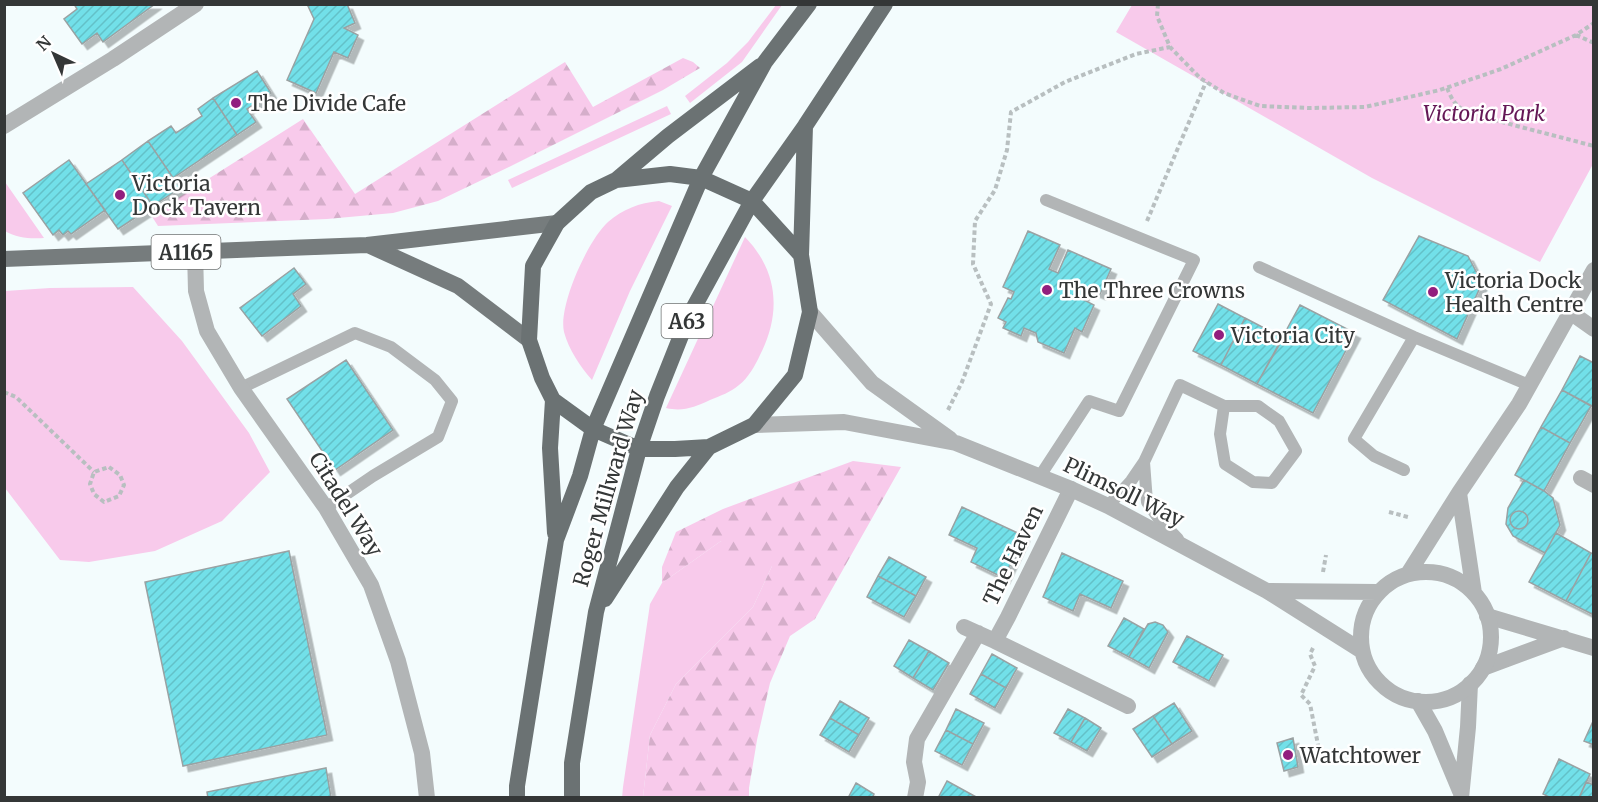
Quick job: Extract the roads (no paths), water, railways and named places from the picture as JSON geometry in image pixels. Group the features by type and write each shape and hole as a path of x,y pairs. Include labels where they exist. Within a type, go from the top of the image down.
{"highway":[{"name":"Roger Millward Way","path":"517,798 556,540 593,429 701,178 765,62 809,4"},
{"name":"Roger Millward Way","path":"572,798 572,764 597,612 639,449 657,396 688,318 752,201 805,126 885,4"},
{"name":"Roger Millward Way","path":"616,180 668,136 765,62"},
{"path":"801,255 752,201 701,178 670,174 616,180 591,192 557,223 533,266 529,340 542,378 553,400 593,429 639,449 709,447 754,425 795,375 810,312 801,255 805,126"},
{"name":"Roger Millward Way","path":"553,400 550,448 556,540"},
{"name":"Roger Millward Way","path":"597,612 678,487 709,447"}],"main road":[{"name":"A1165","path":"4,259 367,245 557,223"},
{"name":"A1165","path":"367,245 458,286 529,340"}],"street":[{"path":"4,126 196,4"},
{"name":"Citadel Way","path":"195,251 196,291 207,331 241,388 326,508 371,585 398,661 422,753 427,798"},
{"path":"1408,574 1459,492 1519,404 1593,270"},
{"name":"Plimsoll Way","path":"810,312 872,383 956,443"},
{"path":"1570,312 1593,329"},
{"name":"Plimsoll Way","path":"754,425 844,422 956,443 1108,506 1267,591 1362,651"},
{"name":"The Haven","path":"994,641 1071,489"},
{"path":"1459,492 1474,593"},
{"path":"1426,572 1444,575 1460,582 1474,593 1487,616 1490,634 1489,651 1483,668 1470,684 1455,695 1437,701 1418,702 1399,696 1382,685 1370,670 1362,651 1361,630 1367,610 1378,592 1408,574 1426,572"},
{"name":"Plimsoll Way","path":"1267,591 1378,592"},
{"path":"1487,616 1593,648"},
{"name":"The Haven","path":"915,798 918,782 914,762 917,739 971,630 1128,706"},
{"path":"1483,668 1564,638"},
{"path":"1461,796 1470,684"},
{"path":"1418,702 1436,731 1461,796"}],"lane":[{"path":"1040,476 1089,401 1119,411 1194,260 1046,200"},
{"path":"1258,267 1529,386"},
{"path":"241,388 356,333 391,347 435,380 452,401 438,436 326,508"},
{"path":"1404,470 1374,456 1354,439 1414,337"},
{"path":"1108,506 1131,481 1144,462 1180,386 1224,406 1258,406 1279,421 1296,451 1272,483 1253,482 1225,464 1220,434 1224,406"},
{"path":"1144,462 1147,502 1184,546"}],"place":[{"name":"The Divide Cafe","path":"236,103"},
{"name":"Victoria Dock Tavern","path":"120,195"},
{"name":"The Three Crowns","path":"1047,290"},
{"name":"Victoria Dock Health Centre","path":"1433,292"},
{"name":"Victoria City","path":"1219,335"},
{"name":"Watchtower","path":"1288,755"}],"park label":[{"name":"Victoria Park","path":"1484,113"}]}
